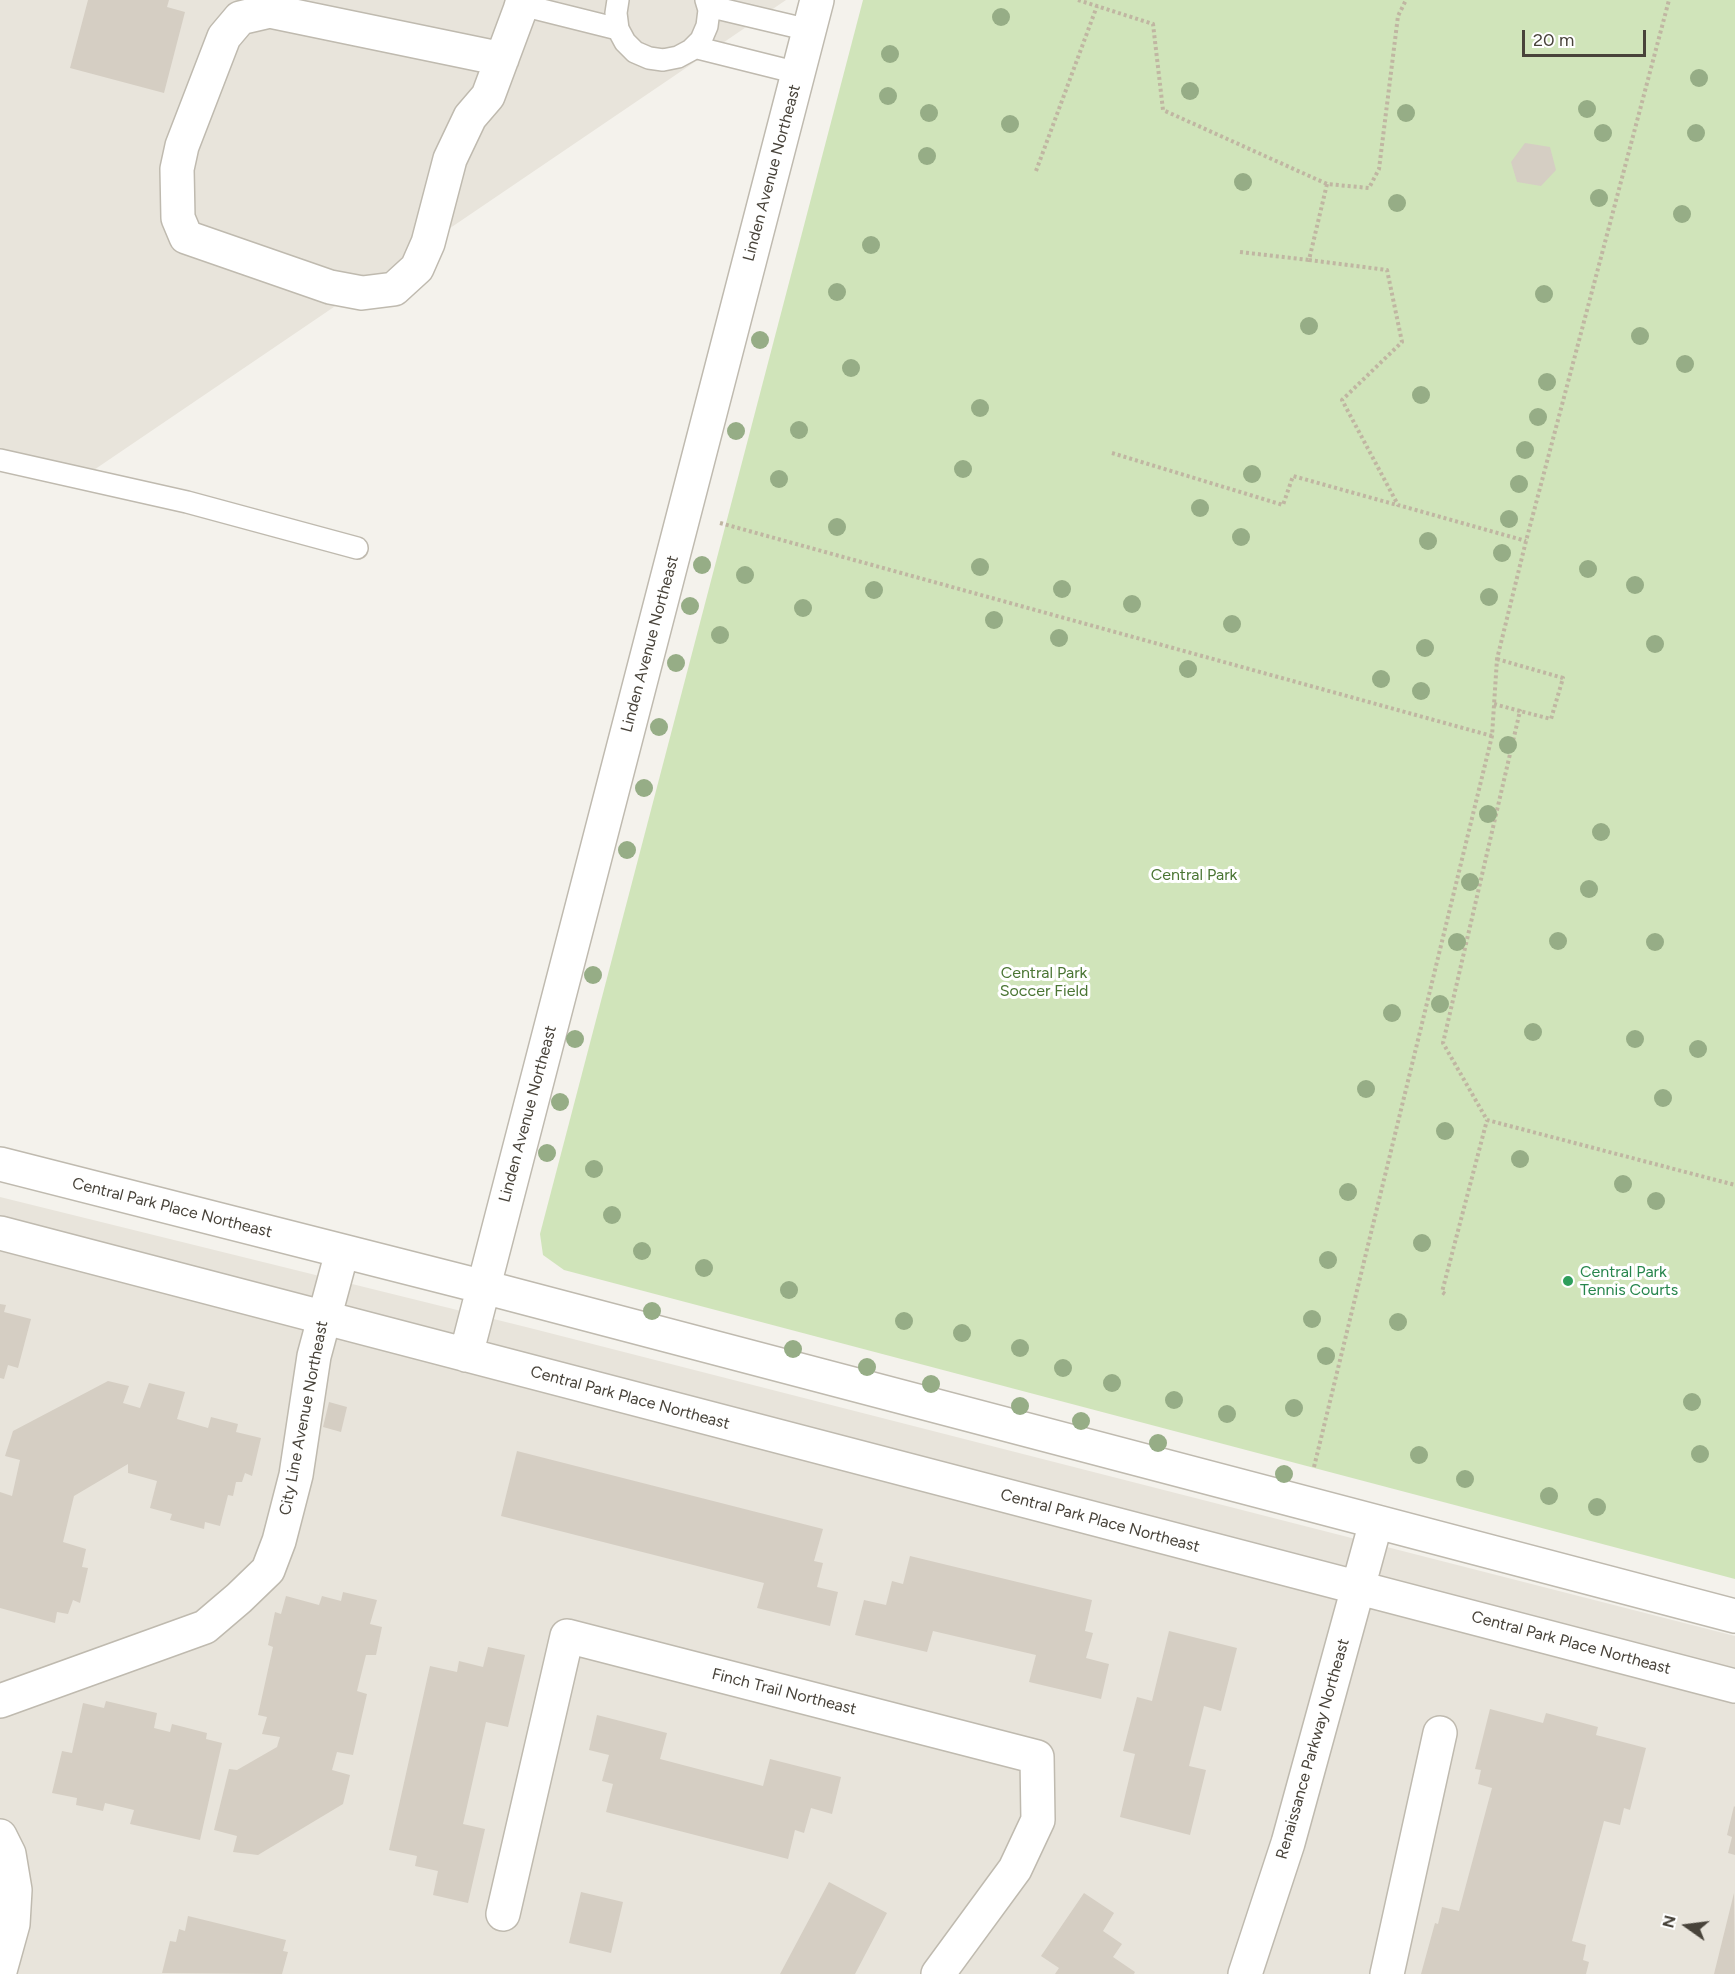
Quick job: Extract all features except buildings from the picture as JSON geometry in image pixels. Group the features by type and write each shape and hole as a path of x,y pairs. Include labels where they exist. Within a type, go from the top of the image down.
{"street":[{"path":"502,59 286,7 240,18 224,37 182,146 177,169 178,218 186,237 330,287 362,293 394,290 417,268 428,243 450,159 470,117 488,96 502,59 522,2"},
{"name":"Linden Avenue Northeast","path":"484,1287 813,15"},
{"name":"Central Park Place Northeast","path":"0,1164 484,1287 1735,1616"},
{"name":"Central Park Place Northeast","path":"0,1233 1735,1686"},
{"name":"City Line Avenue Northeast","path":"0,1701 205,1627 268,1570 279,1541 296,1475 314,1356 342,1252"},
{"path":"466,1355 484,1287"},
{"name":"Renaissance Parkway Northeast","path":"1245,1974 1288,1843 1376,1522"},
{"name":"Finch Trail Northeast","path":"503,1914 567,1636 1037,1757 1038,1820 1015,1869 938,1974"},
{"path":"1387,1974 1440,1732"},
{"path":"0,1836 9,1854 15,1890 13,1923 0,1971"}],"lane":[{"path":"618,0 616,13 618,29 625,42 635,52 649,58 663,60 678,57 694,47 700,40 707,26 707,3 813,15"},
{"path":"522,2 618,29"},
{"path":"694,47 798,74"},
{"path":"0,460 187,502 357,548"}],"path":[{"path":"1078,0 1153,24 1163,110 1327,184 1369,188 1379,170 1398,16 1406,0"},
{"path":"1313,1470 1492,736 1497,659 1669,0"},
{"path":"1036,171 1097,6"},
{"path":"1309,260 1327,184"},
{"path":"1240,252 1387,270 1402,342 1342,400 1398,505"},
{"path":"1113,453 1285,506 1293,476 1526,541"},
{"path":"717,522 1492,736"},
{"path":"1494,704 1551,719 1563,678 1497,659"},
{"path":"1446,1294 1442,1292 1487,1119 1443,1042 1520,711"},
{"path":"1487,1119 1735,1185"}],"shaded area":[{"path":"0,0 786,0 85,476 0,455"},
{"path":"0,1197 530,1328 1735,1636 1735,1974 0,1974"}],"green space":[{"name":"Central Park","path":"863,0 1735,0 1735,1579 564,1270 543,1255 540,1234"}],"place":[{"name":"Central Park Tennis Courts","path":"1568,1281"}],"park label":[{"name":"Central Park Soccer Field","path":"1044,982"}]}
